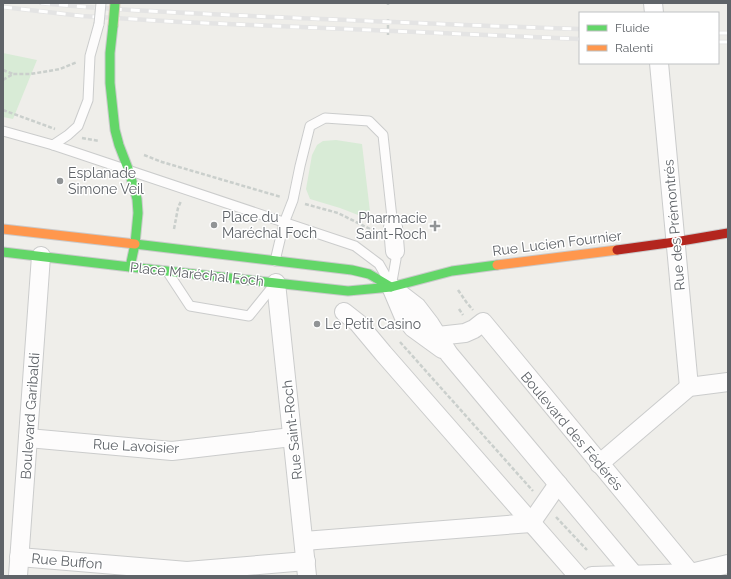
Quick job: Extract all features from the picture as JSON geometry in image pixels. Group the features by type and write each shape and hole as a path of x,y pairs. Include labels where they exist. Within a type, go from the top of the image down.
{"main road":[{"path":"115,3 110,53 110,83 115,130 137,199 138,213 135,244 130,267"},
{"name":"Place Maréchal Foch","path":"3,229 352,270 369,274 391,287"},
{"name":"Rue Lucien Fournier","path":"391,287 452,271 675,242 728,233"},
{"name":"Place Maréchal Foch","path":"3,252 348,291 391,287"}],"street":[{"name":"Rue des Prémontrés","path":"658,64 689,387"},
{"name":"Boulevard Garibaldi","path":"18,576 41,256"},
{"name":"Rue Saint-Roch","path":"276,283 306,568"},
{"path":"391,287 417,307 449,354 635,576"},
{"path":"391,287 403,315 413,328 449,354"},
{"path":"344,312 358,323 578,576"},
{"path":"438,336 464,333 474,329 483,322"},
{"name":"Boulevard des Fédérés","path":"483,322 692,575"},
{"path":"599,464 689,387 728,382"},
{"name":"Rue Lavoisier","path":"28,438 172,451 292,437"},
{"path":"531,523 558,484"},
{"path":"304,541 531,523"},
{"name":"Rue Buffon","path":"19,557 187,571 306,568"},
{"path":"592,576 692,575 728,564"}],"lane":[{"path":"53,146 78,126 88,100 90,56 99,24 101,3"},
{"name":"Place Maréchal Foch","path":"275,261 284,223 293,200 310,126 325,118 369,121 383,136 396,259 391,287"},
{"path":"3,131 53,146 355,246 379,264 391,287"},
{"path":"167,271 190,306 249,316 276,283"}],"path":[{"path":"388,18 388,35"},
{"path":"3,70 13,74 43,72 60,69 90,56"},
{"path":"3,80 13,74"},
{"path":"3,110 68,135 119,145 162,162 338,213 379,234 394,239"},
{"path":"454,284 483,322"},
{"path":"400,342 544,504 587,550"}],"green space":[{"path":"3,53 37,60 13,119 3,117"},
{"path":"336,140 362,144 371,220 340,208 310,199 306,189 312,155 317,145 323,141"}],"railway":[{"path":"41,3 185,13 579,29"},
{"path":"3,7 82,16 181,22 579,39"},
{"path":"719,33 728,33"},
{"path":"719,42 728,42"}],"traffic: fast":[{"path":"113,26 115,3"},
{"path":"3,252 130,267 135,244 138,213 137,199 115,130 110,83 110,53 113,26"},
{"path":"135,244 352,270 369,274 391,287"},
{"path":"130,267 348,291 391,287 452,271 497,265"}],"traffic: slow":[{"path":"3,229 135,244"},
{"path":"497,265 617,250"}],"traffic: jam":[{"path":"617,250 728,233"}],"place":[{"name":"Esplanade Simone Veil","path":"60,181"},
{"name":"Place du Maréchal Foch","path":"214,225"},
{"name":"Pharmacie Saint-Roch","path":"435,226"},
{"name":"Le Petit Casino","path":"317,324"}]}
